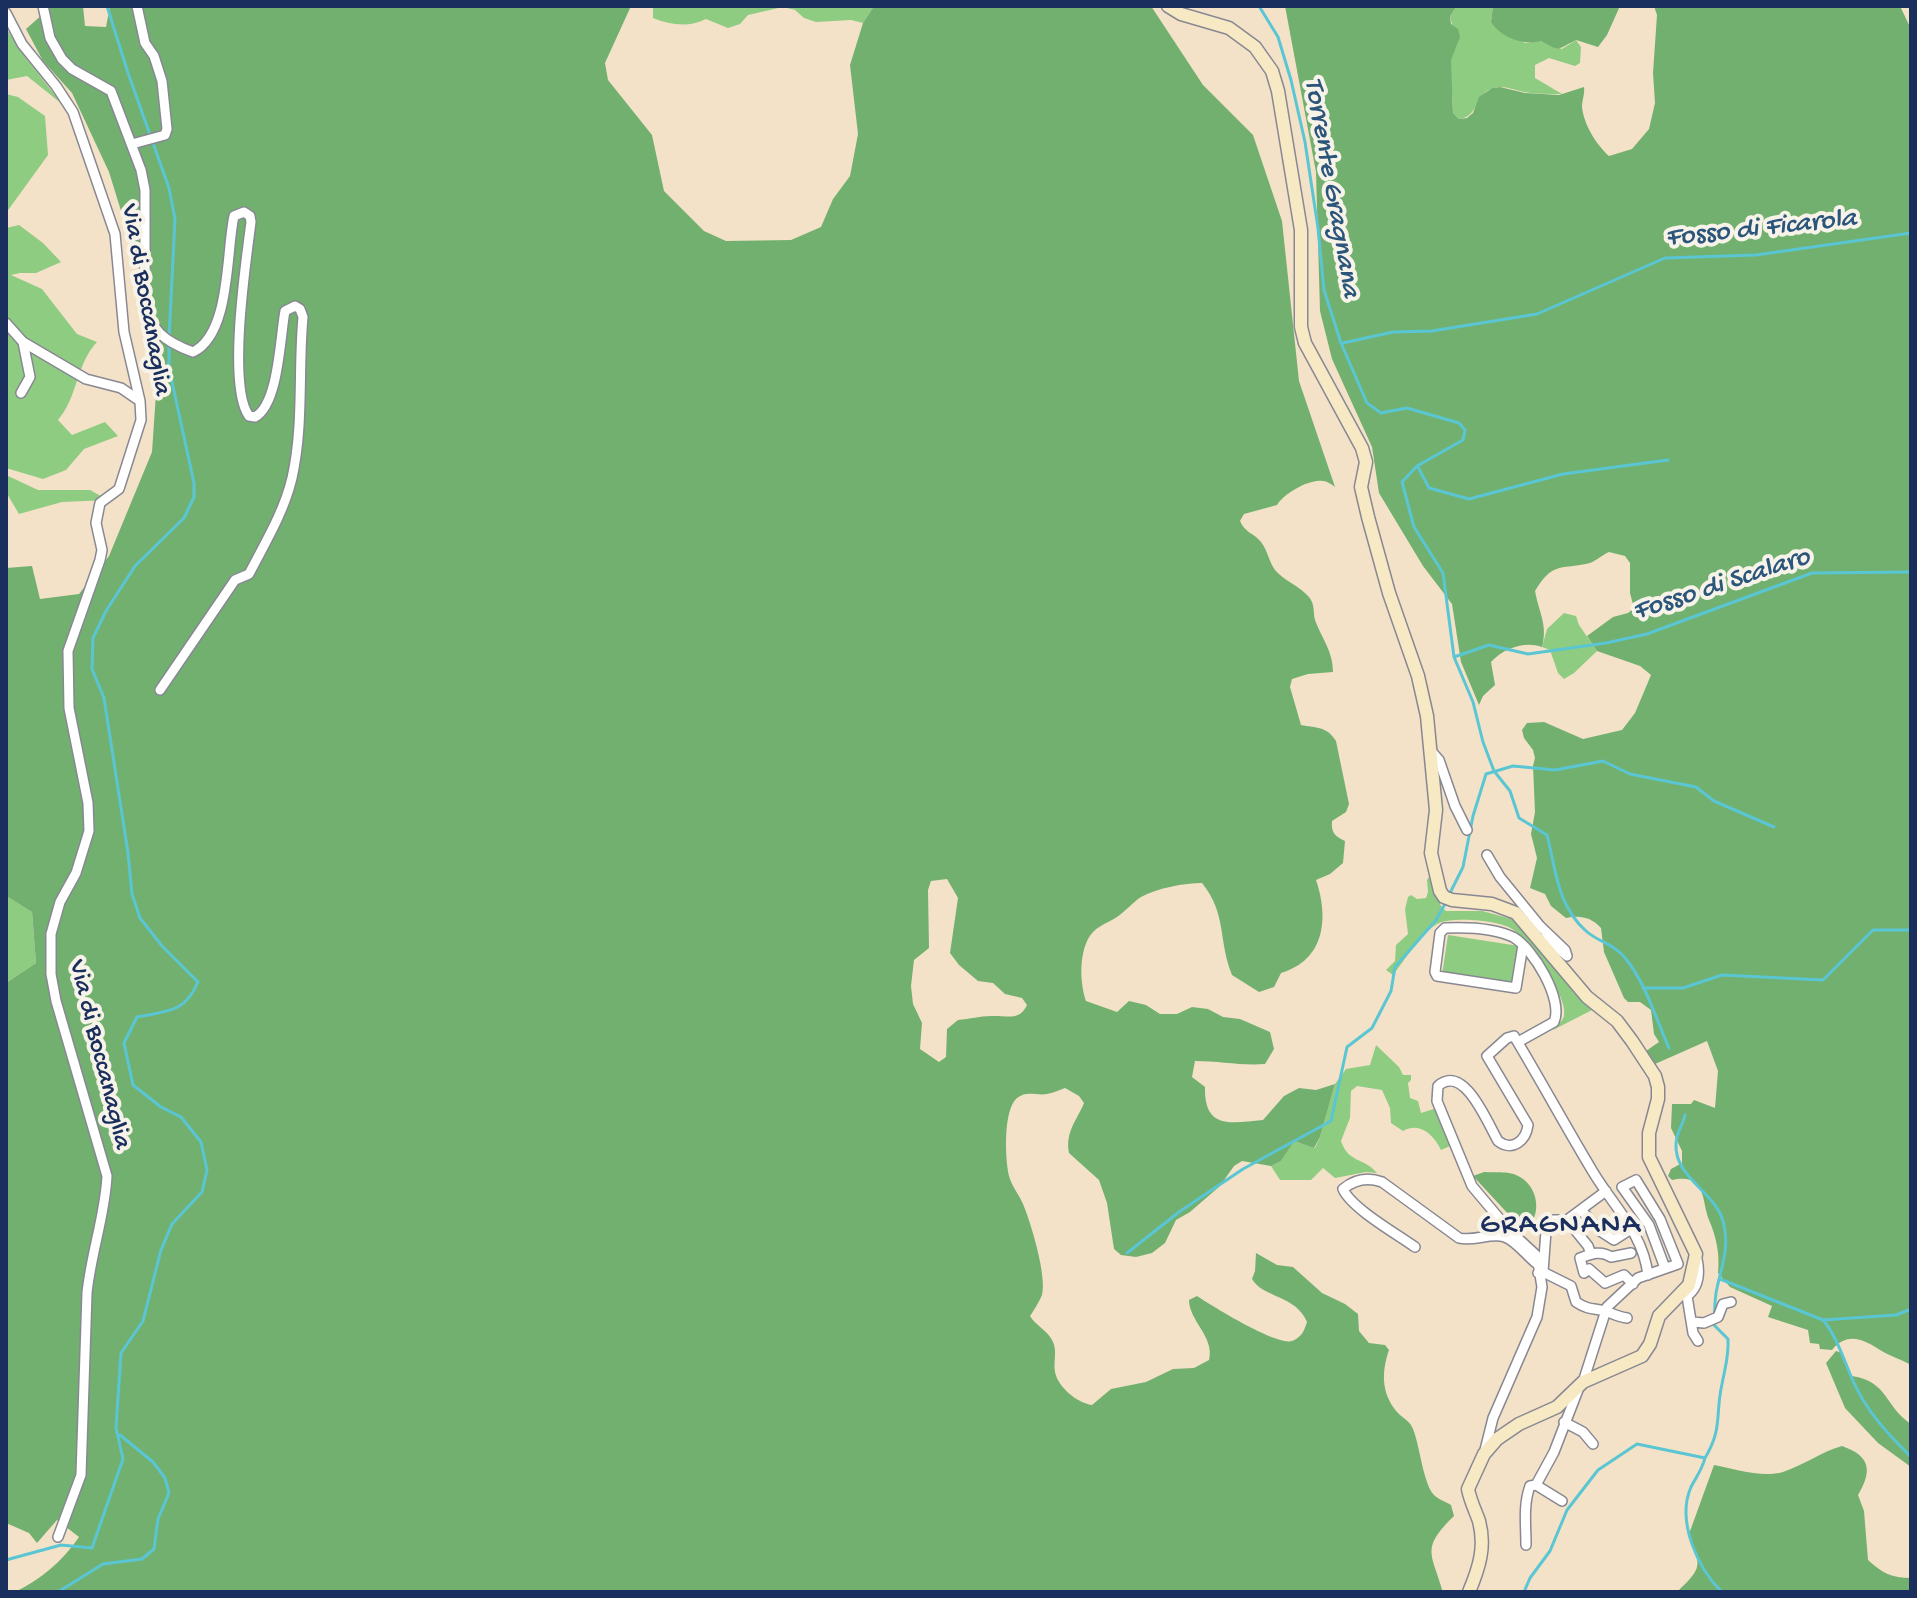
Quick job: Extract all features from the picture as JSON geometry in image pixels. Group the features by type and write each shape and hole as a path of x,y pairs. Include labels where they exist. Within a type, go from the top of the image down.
{"main road":[{"path":"1168,6 1181,14 1229,28 1255,47 1272,71 1301,230 1301,327 1305,343 1362,448 1366,462 1361,487 1368,517 1389,593 1418,676 1427,716 1436,823 1431,853 1437,882 1448,898 1506,908 1524,920 1587,997 1617,1021 1655,1076 1658,1099 1649,1133 1649,1157 1696,1254 1689,1285 1659,1316 1650,1344 1642,1356 1580,1384 1557,1407 1519,1424 1497,1439 1484,1454 1468,1489 1483,1548 1469,1592"}],"street":[{"path":"43,6 50,38 62,59 72,69 111,91 136,143 144,179 147,316 158,334 193,352 208,338 225,289 234,216 244,212 250,216 251,222 244,269 237,378 243,406 249,416 262,413 277,373 285,311 295,306 303,317 300,428 292,480 283,509 249,574 235,580 160,690"},
{"path":"136,143 159,138 165,135 167,129 162,81 154,56 145,43 137,6"},
{"name":"Via di Boccanaglia","path":"6,13 22,44 67,100 87,146 115,234 124,332 140,401 141,420 119,489 100,503 96,523 102,550 68,651 69,708 88,803 89,831 76,873 60,902 51,934 51,974 107,1176 106,1206 90,1264 87,1293 81,1475 58,1537"},
{"path":"6,323 23,342 86,379 121,388 140,401"},
{"path":"21,393 30,377 23,342"},
{"path":"1429,750 1439,760 1467,830"},
{"path":"1487,855 1500,877 1567,956 1547,938 1541,940"},
{"path":"1518,1042 1554,1022 1557,1011 1546,977 1523,945 1499,932 1445,928 1440,933 1435,974 1516,988 1523,945"},
{"path":"1484,1454 1493,1418 1537,1317 1542,1287 1537,1256 1509,1230 1472,1186 1436,1094 1438,1086 1452,1080 1462,1084 1498,1141 1514,1145 1523,1139 1528,1125 1487,1056 1507,1038 1514,1036 1606,1191 1628,1219 1646,1256 1648,1275"},
{"path":"1415,1247 1353,1202 1343,1189 1359,1180 1372,1178 1459,1238 1505,1237 1539,1269 1571,1286 1576,1302 1590,1311 1606,1311 1613,1316 1627,1318"},
{"path":"1536,1485 1554,1452 1606,1311 1638,1278 1678,1264 1660,1219 1636,1180 1622,1187 1649,1225 1665,1268"},
{"path":"1539,1269 1546,1231 1553,1220 1567,1220 1606,1191"},
{"path":"1582,1211 1600,1231 1614,1240 1631,1229"},
{"path":"1567,1220 1591,1254"},
{"path":"1605,1252 1611,1257 1626,1254 1624,1275 1602,1286 1589,1269 1584,1273 1580,1258 1605,1252"},
{"path":"1696,1254 1699,1270 1696,1287 1687,1296 1698,1322 1693,1333 1698,1341"},
{"path":"1624,1275 1633,1284"},
{"path":"1698,1322 1718,1317 1723,1304 1731,1302"},
{"path":"1564,1422 1583,1432 1593,1444"},
{"path":"1526,1545 1530,1486 1536,1485 1562,1501"}],"green space":[{"path":"52,6 83,6 85,26 106,27 110,6 631,6 605,63 608,80 652,135 664,191 704,231 726,241 791,240 821,227 833,199 850,176 858,134 850,65 863,23 874,6 1151,6 1203,85 1253,135 1282,221 1299,381 1335,487 1323,481 1304,484 1277,505 1244,514 1240,521 1261,542 1275,570 1312,602 1333,672 1292,679 1290,687 1301,725 1325,730 1336,741 1349,804 1346,812 1332,821 1334,834 1345,841 1343,863 1316,880 1322,909 1320,936 1307,958 1281,973 1274,987 1259,992 1232,975 1219,917 1202,883 1148,894 1094,931 1083,954 1083,986 1086,1001 1117,1012 1129,1001 1146,1005 1160,1014 1177,1014 1192,1007 1208,1009 1270,1032 1274,1049 1265,1064 1195,1061 1192,1077 1205,1087 1209,1111 1222,1121 1263,1120 1284,1096 1299,1088 1316,1090 1335,1084 1314,1148 1294,1141 1281,1161 1271,1166 1242,1161 1234,1166 1220,1186 1176,1220 1165,1243 1152,1253 1136,1257 1121,1255 1114,1249 1107,1203 1099,1180 1069,1153 1070,1132 1084,1103 1079,1096 1065,1088 1049,1094 1028,1094 1017,1098 1012,1104 1007,1123 1008,1168 1010,1180 1023,1204 1034,1236 1043,1286 1042,1295 1030,1316 1054,1344 1055,1372 1064,1389 1074,1398 1092,1405 1111,1389 1146,1382 1173,1369 1194,1368 1209,1360 1208,1344 1190,1308 1189,1300 1197,1296 1273,1337 1284,1341 1298,1338 1307,1322 1302,1313 1252,1279 1256,1253 1277,1265 1293,1267 1322,1293 1358,1314 1359,1331 1369,1343 1385,1345 1389,1350 1384,1384 1389,1400 1413,1429 1430,1489 1451,1505 1454,1516 1433,1544 1433,1560 1443,1592 15,1592 50,1569 79,1537 57,1520 37,1543 29,1533 6,1523 6,983 36,963 32,912 6,896 6,568 32,566 40,599 79,594 109,556 152,452 157,379 146,292 109,172 72,93 43,61 26,29","holes":["947,879 958,898 950,953 978,981 993,983 1005,994 1022,998 1027,1005 1016,1016 958,1020 947,1029 946,1057 939,1062 920,1049 922,1023 913,1004 911,986 914,960 929,948 928,890 931,881"]},
{"path":"653,6 874,6 863,23 851,20 816,22 783,7 748,15 740,24 728,28 706,19 686,24 666,22 653,18"},
{"path":"1285,6 1457,6 1450,16 1451,24 1458,29 1460,37 1451,60 1453,113 1459,119 1473,113 1479,97 1492,88 1559,95 1584,87 1582,107 1585,121 1595,140 1609,156 1632,149 1649,129 1655,103 1653,73 1657,15 1654,6 1900,6 1911,29 1911,1365 1856,1339 1844,1341 1832,1350 1820,1349 1819,1344 1810,1343 1808,1330 1768,1317 1772,1306 1730,1287 1718,1273 1717,1245 1701,1190 1691,1180 1672,1180 1668,1176 1671,1169 1682,1163 1682,1151 1671,1128 1672,1104 1691,1104 1694,1100 1715,1108 1718,1071 1707,1041 1655,1064 1646,1051 1659,1042 1654,1034 1651,1010 1640,1002 1628,1002 1624,998 1604,952 1601,928 1585,918 1566,918 1551,906 1545,894 1530,888 1537,858 1531,834 1535,812 1535,758 1522,730 1527,723 1544,722 1583,739 1622,730 1635,713 1651,675 1640,666 1597,651 1587,636 1613,617 1634,608 1630,593 1630,563 1625,556 1609,552 1589,563 1551,571 1535,591 1543,625 1542,647 1522,645 1496,657 1491,662 1495,685 1483,696 1479,705 1461,662 1452,604 1423,566 1379,493 1372,447 1332,359 1320,311 1316,172"},
{"path":"1457,6 1493,6 1491,22 1525,43 1541,41 1562,49 1576,40 1581,47 1580,63 1575,66 1549,58 1535,65 1535,78 1562,94 1493,88 1482,95 1470,114 1459,119 1453,113 1450,69 1457,45 1450,16"},
{"path":"1493,6 1620,6 1598,47 1576,40 1558,48 1541,41 1520,41 1507,36 1491,22"},
{"path":"6,28 62,104 27,76 6,80"},
{"path":"6,94 18,97 45,116 48,155 6,213"},
{"path":"19,225 61,262 36,273 11,275 42,289 77,334 97,342 85,360 70,401 58,420 72,435 105,422 118,436 84,449 66,470 43,479 6,468 6,228"},
{"path":"6,475 38,490 90,490 108,500 62,502 19,514 6,492"},
{"path":"1564,613 1576,616 1597,651 1564,679 1558,673 1550,650 1542,647 1547,629"},
{"path":"1429,877 1446,911 1482,911 1512,919 1521,925 1574,993 1594,1009 1553,1030 1564,1016 1564,1007 1554,984 1515,931 1500,924 1454,920 1437,924 1419,940 1393,975 1386,970 1395,961 1396,945 1408,934 1405,909 1408,897 1426,898"},
{"path":"6,896 32,912 36,963 6,983"},
{"path":"1448,935 1519,946 1513,985 1442,975"},
{"path":"1376,1045 1403,1075 1411,1075 1408,1083 1410,1098 1418,1101 1421,1113 1437,1108 1450,1146 1441,1150 1434,1139 1421,1129 1403,1131 1391,1123 1390,1108 1382,1090 1357,1086 1351,1091 1350,1118 1341,1141 1352,1157 1377,1173 1335,1178 1323,1168 1311,1180 1280,1180 1271,1166 1281,1161 1293,1141 1315,1148 1335,1084 1346,1069 1370,1065"},
{"path":"1484,1172 1512,1174 1524,1179 1530,1186 1536,1210 1530,1225 1523,1231 1515,1229 1511,1217 1473,1176"},
{"path":"1836,1351 1842,1353 1852,1376 1880,1389 1911,1424 1911,1467 1878,1443 1845,1408 1826,1363"},
{"path":"1842,1446 1858,1454 1866,1465 1866,1478 1858,1495 1864,1511 1868,1560 1888,1574 1911,1578 1911,1592 1677,1592 1692,1577 1697,1566 1689,1534 1714,1465 1775,1474"}],"waterway":[{"path":"107,6 169,188 175,219 169,338"},
{"name":"Torrente Gragnana","path":"1259,6 1278,37 1291,80 1305,142 1324,290 1341,343 1367,403 1381,413 1407,408 1459,423 1465,430 1463,440 1417,466 1402,482 1414,527 1443,573 1454,657 1473,702 1494,771 1510,791 1519,818 1547,835 1563,898 1576,921 1591,935 1617,950 1633,969 1669,1048"},
{"name":"Fosso di Ficarola","path":"1343,343 1393,332 1432,331 1537,314 1665,258 1756,255 1911,233"},
{"path":"6,1560 61,1545 92,1548 123,1459 116,1428 121,1353 143,1321 161,1250 172,1224 202,1192 207,1170 201,1142 181,1117 161,1107 133,1085 124,1043 137,1017 181,1005 198,982 162,946 140,918 132,894 104,698 92,669 93,638 106,611 135,566 184,518 194,497 194,483 169,368 169,346"},
{"path":"1418,467 1429,488 1469,499 1563,474 1668,460"},
{"name":"Fosso di Scalaro","path":"1454,657 1489,645 1528,654 1647,634 1812,573 1911,572"},
{"path":"1449,895 1463,867 1473,816 1486,774 1513,766 1555,770 1603,761 1630,774 1696,787 1714,801 1774,827"},
{"path":"1127,1253 1179,1212 1243,1169 1331,1121 1347,1047 1372,1028 1391,991 1395,967 1436,920 1446,902"},
{"path":"1643,988 1683,988 1722,975 1823,980 1873,930 1911,930"},
{"name":"Torrente Gragnana","path":"1524,1592 1530,1578 1550,1551 1567,1510 1598,1470 1637,1444 1705,1458 1711,1447 1728,1351 1728,1339 1714,1325 1725,1230 1719,1211 1681,1166 1677,1156 1676,1140 1685,1115"},
{"path":"1720,1279 1823,1320 1896,1315 1911,1309"},
{"path":"1824,1321 1872,1414 1911,1457"},
{"path":"58,1592 103,1564 142,1559 154,1549 158,1519 169,1493 165,1478 153,1462 120,1435"},
{"path":"1705,1458 1691,1487 1686,1515 1698,1558 1722,1592"}],"district":[{"name":"GRAGNANA","path":"1561,1227"}]}
